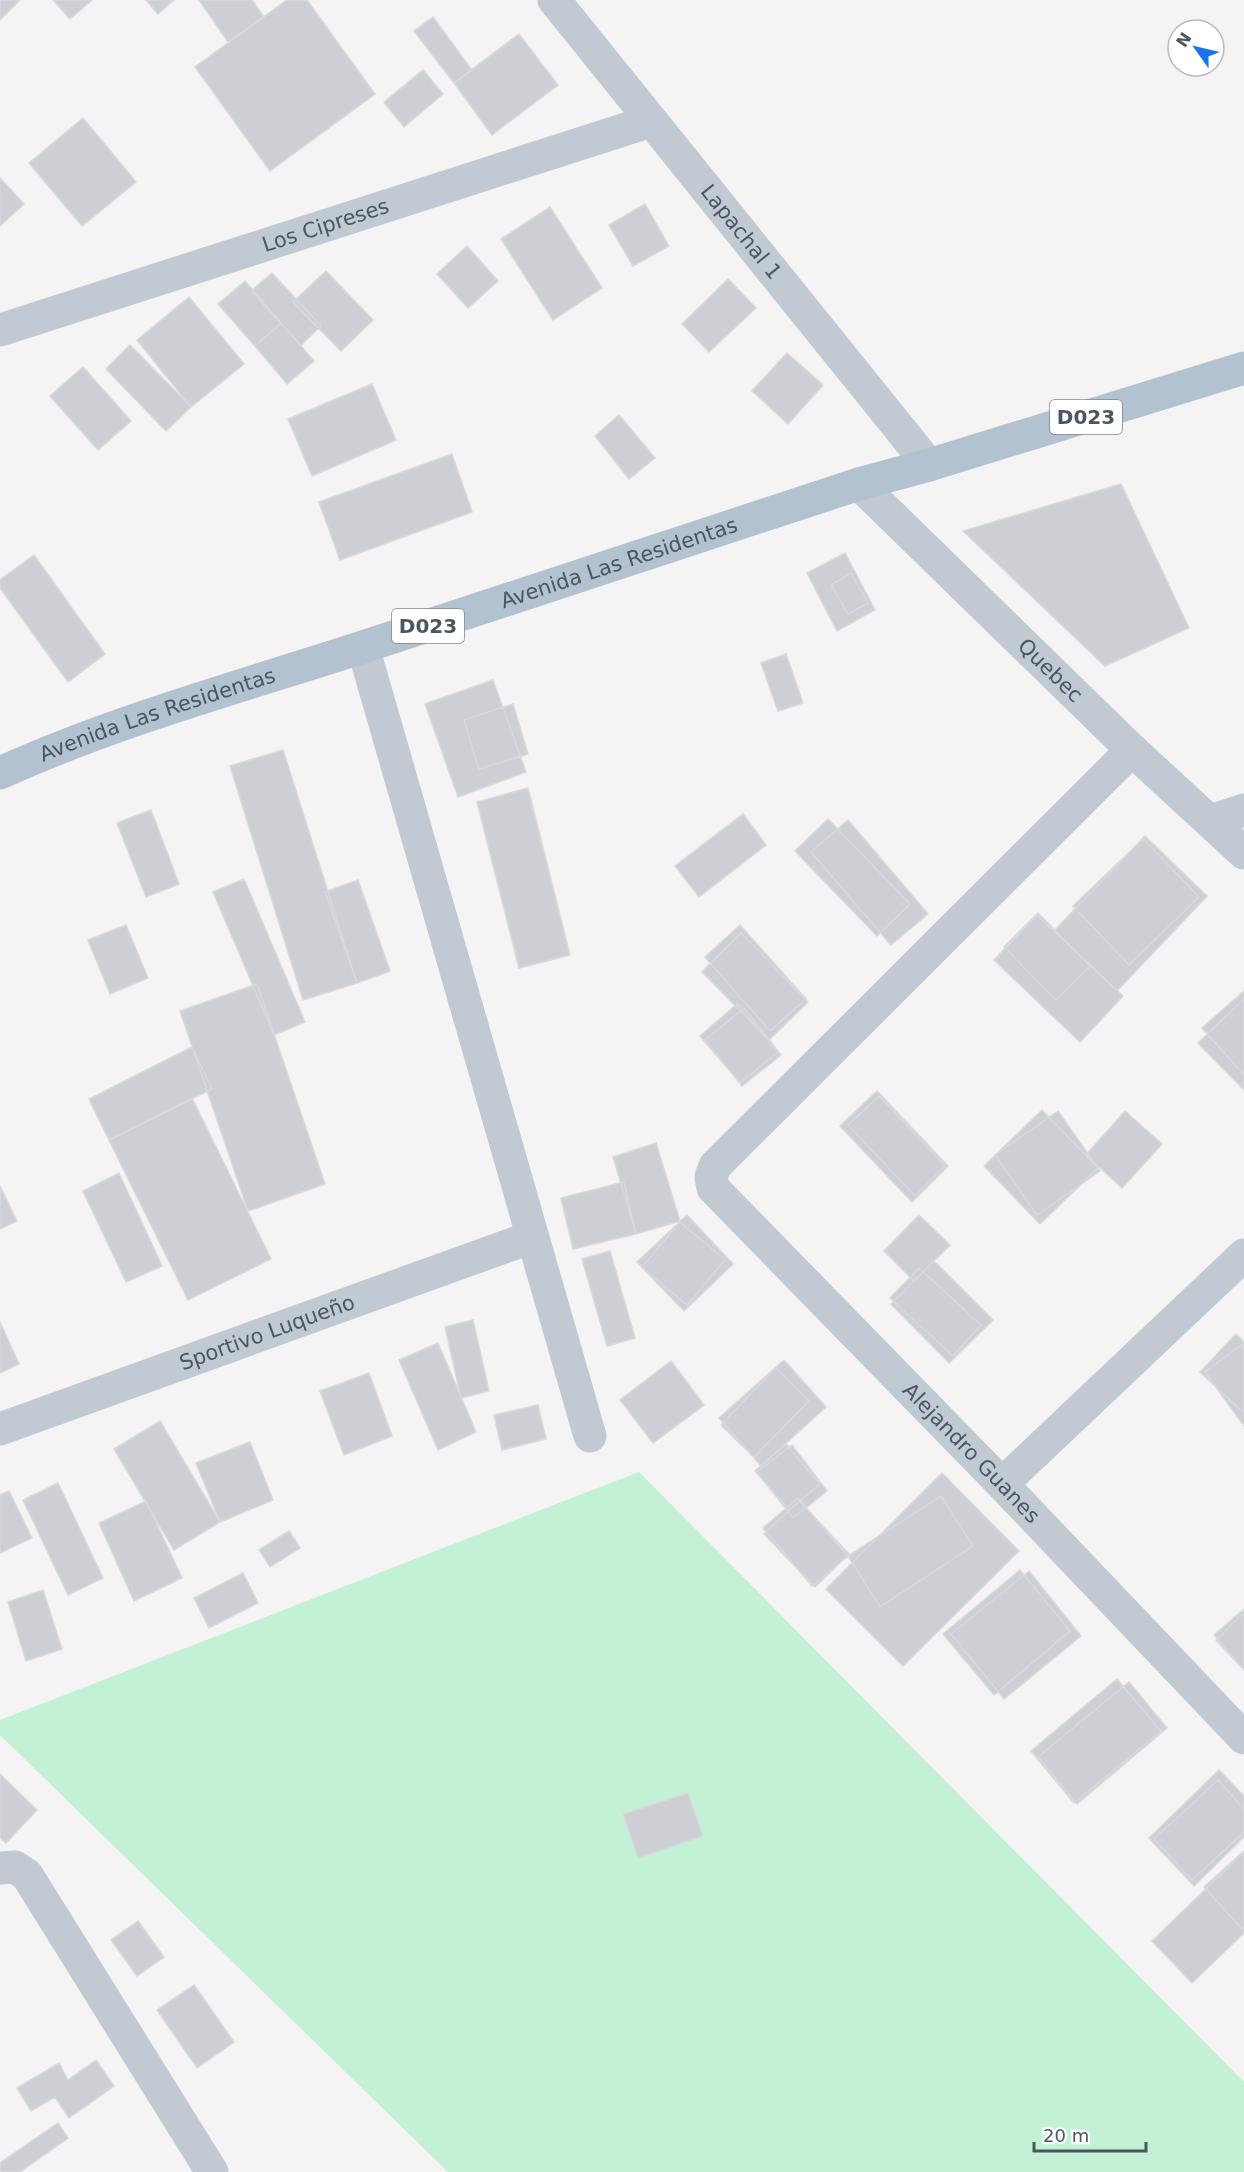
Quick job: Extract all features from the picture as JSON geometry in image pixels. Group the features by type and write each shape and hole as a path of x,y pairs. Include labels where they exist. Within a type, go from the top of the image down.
{"main road":[{"name":"Avenida Las Residentas","path":"0,773 32,758 226,689 363,647 859,484 929,465 1244,368"}],"street":[{"name":"Lapachal 1","path":"554,0 929,465"},
{"name":"Los Cipreses","path":"0,330 651,121"},
{"name":"Quebec","path":"859,484 1131,750 1244,853"},
{"path":"363,647 590,1436"},
{"name":"Alejandro Guanes","path":"1131,750 715,1166 711,1177 713,1188 1002,1484 1244,1738"},
{"path":"1211,821 1244,810"},
{"name":"Sportivo Luqueño","path":"0,1429 532,1237"},
{"path":"1002,1484 1244,1255"},
{"path":"0,1868 15,1867 27,1875 212,2172"}],"green space":[{"path":"639,1472 1244,2082 1244,2172 448,2172 0,1735 0,1720"}],"building":[{"path":"0,0 20,0 0,20"},
{"path":"53,0 92,0 70,19"},
{"path":"146,0 174,0 158,14"},
{"path":"199,0 252,0 264,17 228,42"},
{"path":"287,0 307,0 375,94 270,171 195,67"},
{"path":"433,17 472,70 454,83 414,31"},
{"path":"519,34 558,85 492,135 454,83"},
{"path":"423,70 443,94 404,127 384,102"},
{"path":"83,118 136,182 82,226 29,163"},
{"path":"0,178 24,204 0,226"},
{"path":"645,204 669,246 633,266 609,225"},
{"path":"550,207 602,288 553,320 501,239"},
{"path":"467,246 498,281 468,308 437,274"},
{"path":"326,271 373,320 341,351 293,302"},
{"path":"272,273 321,326 301,345 251,291"},
{"path":"728,279 756,308 709,352 682,324"},
{"path":"245,281 281,323 255,346 218,304"},
{"path":"189,297 244,364 191,407 137,340"},
{"path":"281,323 314,361 287,384 255,346"},
{"path":"130,345 191,407 166,431 106,369"},
{"path":"787,353 823,385 788,424 752,391"},
{"path":"83,367 131,421 98,450 50,396"},
{"path":"372,384 396,440 312,476 288,419"},
{"path":"619,415 655,458 629,479 595,436"},
{"path":"452,454 472,512 340,560 319,502"},
{"path":"1121,484 1189,628 1105,666 963,531"},
{"path":"845,553 875,610 837,631 807,573"},
{"path":"34,555 105,654 68,682 0,588 0,580"},
{"path":"851,573 868,603 848,614 831,585"},
{"path":"786,654 803,703 778,711 761,663"},
{"path":"493,680 526,772 458,797 425,704"},
{"path":"513,704 528,754 479,769 464,720"},
{"path":"283,750 357,983 303,1000 230,766"},
{"path":"528,788 570,955 519,968 477,802"},
{"path":"151,810 179,884 146,897 117,823"},
{"path":"743,814 766,845 699,897 675,866"},
{"path":"828,819 910,904 877,936 795,851"},
{"path":"848,820 928,914 891,945 811,852"},
{"path":"1145,836 1207,896 1117,991 1054,931"},
{"path":"1143,839 1199,897 1129,965 1073,906"},
{"path":"244,879 305,1022 274,1035 213,892"},
{"path":"358,880 390,971 357,983 325,892"},
{"path":"1038,913 1090,966 1056,1000 1004,947"},
{"path":"1037,915 1123,996 1080,1042 994,960"},
{"path":"126,925 148,978 110,994 88,940"},
{"path":"740,925 806,999 770,1031 705,957"},
{"path":"741,933 808,1002 769,1040 702,972"},
{"path":"257,984 325,1184 248,1211 180,1011"},
{"path":"1244,991 1244,1075 1202,1028"},
{"path":"1244,999 1244,1090 1198,1043"},
{"path":"737,1004 778,1052 740,1083 700,1036"},
{"path":"744,1008 781,1055 742,1086 705,1040"},
{"path":"192,1047 212,1089 109,1140 89,1099"},
{"path":"877,1091 948,1166 912,1202 840,1126"},
{"path":"879,1096 945,1166 915,1196 848,1125"},
{"path":"192,1098 271,1259 188,1300 109,1140"},
{"path":"1042,1110 1098,1168 1040,1224 984,1166"},
{"path":"1058,1111 1100,1171 1037,1215 995,1155"},
{"path":"1125,1111 1162,1144 1122,1188 1086,1155"},
{"path":"656,1143 680,1221 636,1234 613,1157"},
{"path":"119,1173 162,1266 126,1282 83,1191"},
{"path":"624,1182 636,1234 573,1249 561,1198"},
{"path":"0,1186 17,1221 0,1229"},
{"path":"687,1215 733,1264 684,1311 637,1262"},
{"path":"919,1215 950,1245 914,1281 884,1251"},
{"path":"680,1222 725,1260 687,1305 642,1267"},
{"path":"610,1251 635,1338 607,1346 582,1259"},
{"path":"934,1261 993,1320 949,1363 891,1304"},
{"path":"919,1268 981,1325 953,1356 890,1298"},
{"path":"473,1320 489,1391 461,1398 445,1327"},
{"path":"0,1322 19,1364 0,1373"},
{"path":"1236,1334 1244,1342 1244,1413 1200,1372"},
{"path":"438,1343 476,1432 438,1450 399,1360"},
{"path":"1241,1345 1244,1350 1244,1426 1205,1372"},
{"path":"784,1360 826,1407 761,1466 719,1418"},
{"path":"671,1361 704,1405 653,1443 620,1400"},
{"path":"776,1368 809,1401 754,1457 721,1425"},
{"path":"369,1373 392,1436 344,1455 320,1391"},
{"path":"538,1405 546,1439 502,1450 494,1415"},
{"path":"160,1421 220,1522 174,1550 114,1449"},
{"path":"250,1442 273,1500 220,1522 196,1463"},
{"path":"786,1444 820,1484 789,1510 755,1471"},
{"path":"792,1445 827,1491 793,1518 757,1472"},
{"path":"942,1473 1019,1551 903,1666 826,1589"},
{"path":"58,1483 103,1578 68,1595 23,1500"},
{"path":"9,1491 32,1538 0,1553 0,1495"},
{"path":"941,1496 973,1546 880,1607 848,1556"},
{"path":"798,1498 848,1556 812,1586 763,1528"},
{"path":"146,1501 182,1578 134,1601 99,1523"},
{"path":"799,1501 849,1554 815,1587 764,1534"},
{"path":"289,1531 300,1548 270,1567 259,1550"},
{"path":"1020,1570 1070,1631 994,1695 943,1634"},
{"path":"1029,1571 1081,1636 1004,1699 951,1634"},
{"path":"243,1573 258,1603 209,1628 194,1598"},
{"path":"43,1590 62,1649 26,1661 8,1602"},
{"path":"1244,1609 1244,1670 1214,1635"},
{"path":"1244,1613 1244,1670 1216,1640"},
{"path":"1117,1679 1161,1731 1074,1803 1031,1751"},
{"path":"1129,1682 1167,1728 1077,1804 1038,1757"},
{"path":"1219,1770 1244,1796 1244,1837 1194,1886 1149,1838"},
{"path":"0,1774 37,1810 6,1843 0,1838"},
{"path":"1218,1780 1244,1809 1244,1832 1192,1880 1154,1839"},
{"path":"688,1793 703,1836 638,1858 623,1814"},
{"path":"1244,1851 1244,1927 1242,1929 1204,1887"},
{"path":"1244,1852 1244,1933 1192,1983 1152,1941"},
{"path":"138,1921 164,1957 137,1976 111,1940"},
{"path":"194,1985 234,2042 197,2068 157,2010"},
{"path":"96,2060 114,2086 69,2118 55,2097 31,2111 17,2088 59,2063 68,2080"},
{"path":"58,2123 68,2138 20,2172 0,2172 0,2163"}]}
